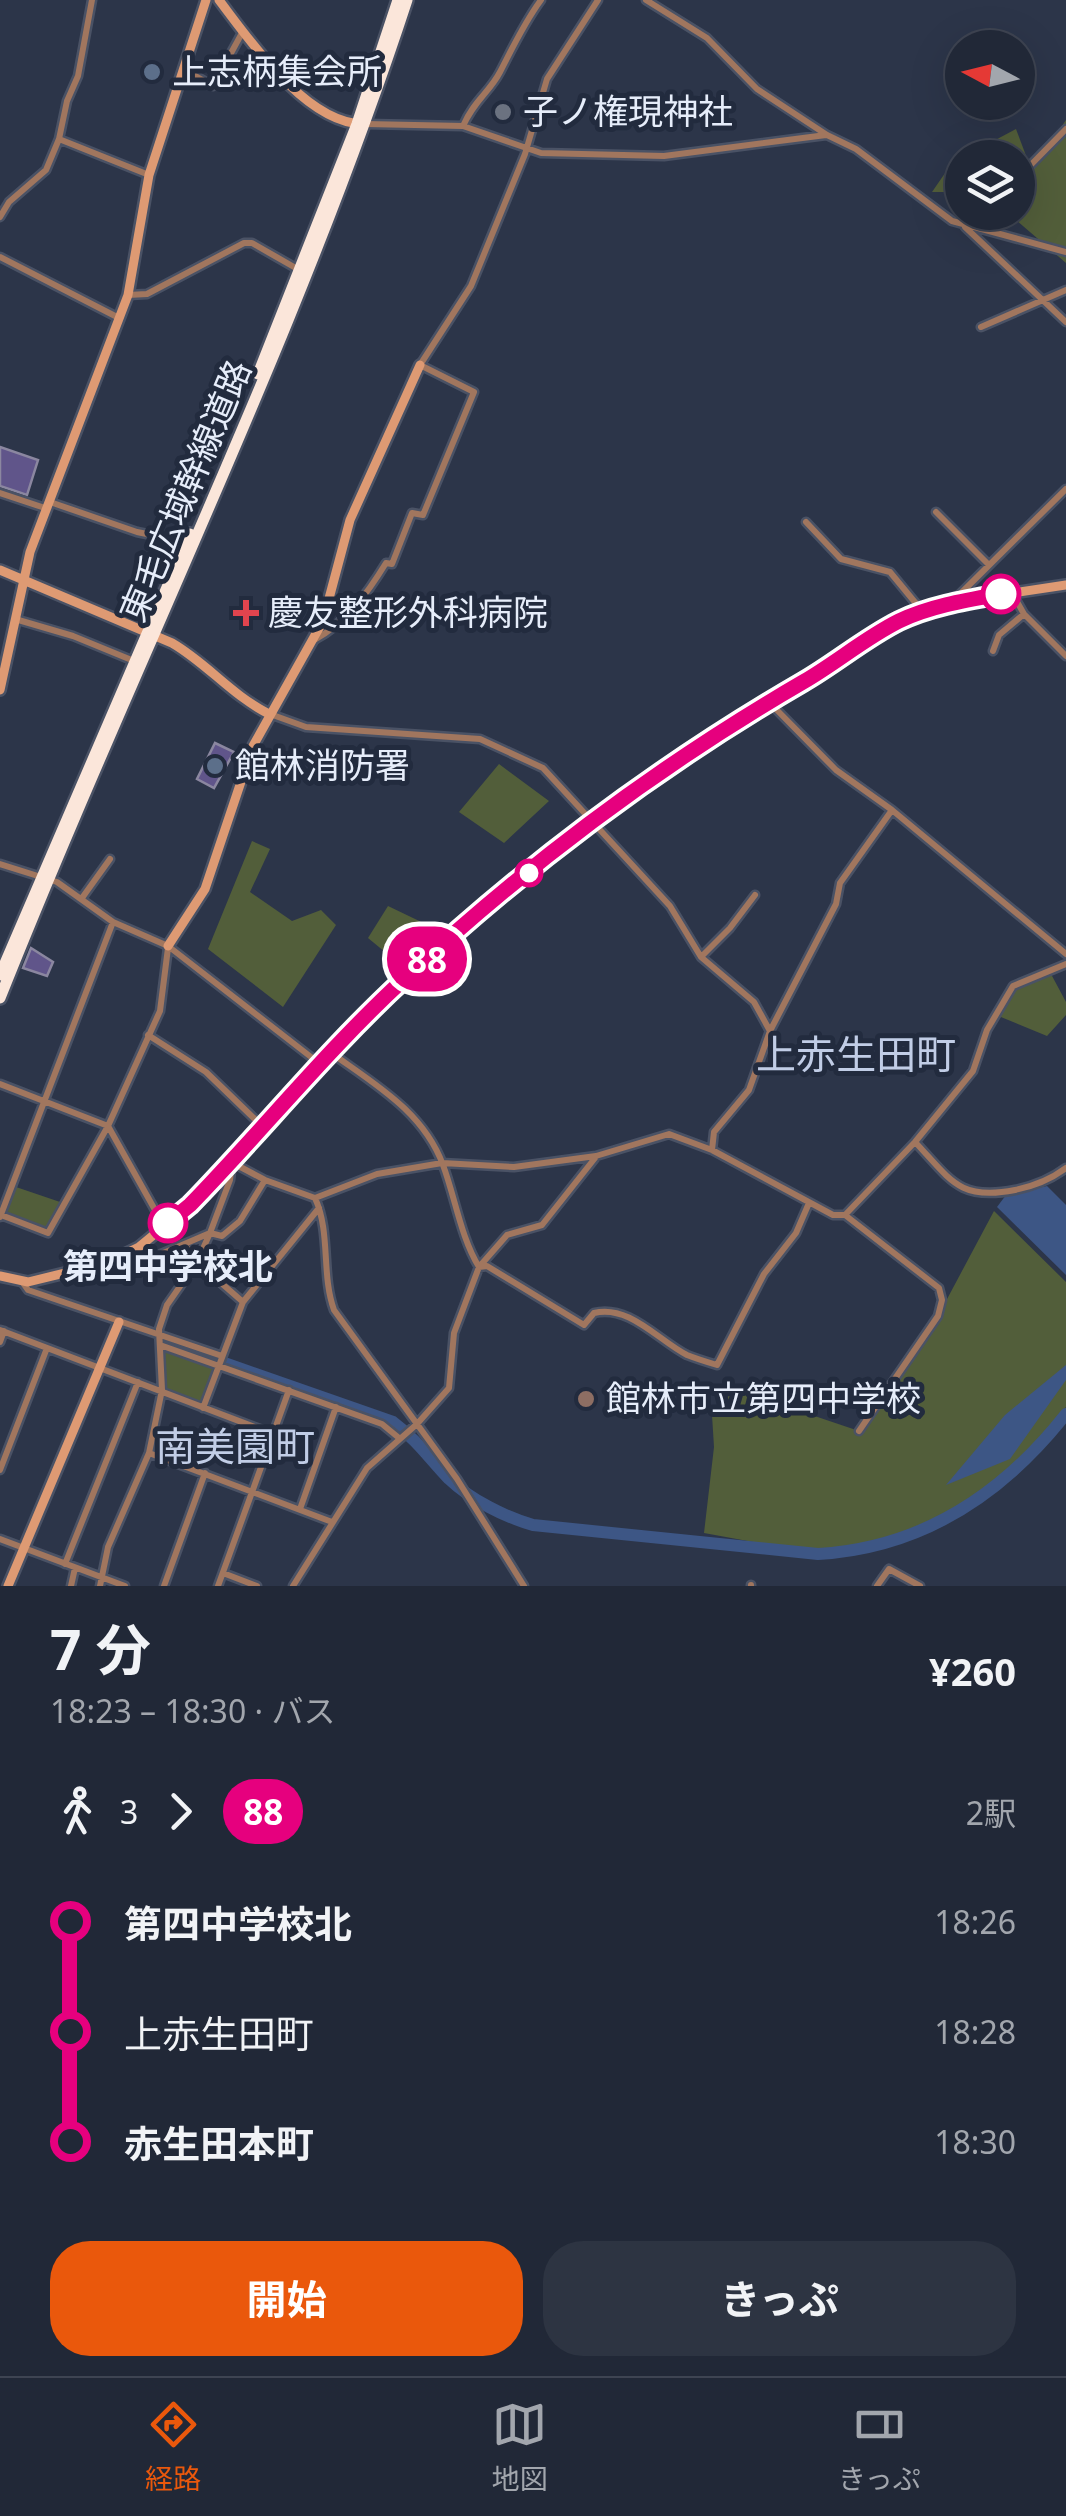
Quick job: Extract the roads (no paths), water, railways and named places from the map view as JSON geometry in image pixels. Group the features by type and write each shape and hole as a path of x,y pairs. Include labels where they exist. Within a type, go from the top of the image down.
{"highway":[{"name":"東毛広域幹線道路","path":"361,124 398,0"},
{"name":"東毛広域幹線道路","path":"0,975 305,273 407,0"},
{"name":"東毛広域幹線道路","path":"45,878 134,661 151,633 186,542 305,273"},
{"name":"東毛広域幹線道路","path":"0,998 7,959"}],"street":[{"path":"0,217 9,202 46,170 78,76 92,0"},
{"path":"0,690 4,641 47,505 128,295 149,175 206,0"},
{"path":"219,0 242,32 324,114 361,124 463,126 541,153 664,156 827,135"},
{"path":"463,126 474,100 499,75 521,29 541,0"},
{"path":"113,922 1,1217 48,1233 108,1126 160,1011 168,946 205,889 246,765 269,714 328,608 350,520 420,365 471,286 525,149 547,79 598,0"},
{"path":"646,0 707,38 740,76 827,135 856,148 945,212"},
{"path":"185,70 213,86 242,32"},
{"path":"1035,161 1066,129"},
{"path":"59,139 149,175"},
{"path":"968,230 1066,322"},
{"path":"984,230 1066,252"},
{"path":"128,295 147,294 252,242 305,273"},
{"path":"0,257 120,318"},
{"path":"981,327 1066,290"},
{"path":"313,641 334,628 367,594 386,563 392,564 412,513 423,515 474,392 420,365"},
{"path":"949,605 1066,489"},
{"path":"0,493 186,542"},
{"path":"936,512 988,564"},
{"path":"806,522 841,559 890,572 923,612"},
{"path":"0,570 24,577 184,650 234,694 269,714 306,726 458,736 490,742 543,768 670,906 701,957 746,993 761,1011 770,1031"},
{"path":"0,1276 23,1283 117,1259 164,1226 229,1164 330,1052 418,967 594,821 723,728 884,629 923,612 1012,592 1066,585"},
{"path":"1012,592 1024,614 1066,656"},
{"path":"993,650 999,635 1024,614"},
{"path":"13,619 74,636 134,661"},
{"path":"769,702 836,770 892,810 1066,954"},
{"path":"712,1150 714,1132 749,1090 770,1031 836,904 840,883 892,810"},
{"path":"82,898 110,859"},
{"path":"0,864 45,878 82,898 113,922 168,946 320,1064"},
{"path":"701,957 755,895"},
{"path":"844,1215 916,1142 972,1071 986,1030 1013,986 1066,964"},
{"path":"148,1035 206,1072 263,1127"},
{"path":"330,1052 420,1122 442,1162 480,1267"},
{"path":"0,1084 108,1126 164,1226"},
{"path":"229,1164 315,1198 377,1174 442,1162 514,1167 596,1156 669,1134 712,1150 833,1215 844,1215 939,1288 942,1300 938,1316 859,1431"},
{"path":"916,1142 953,1182 980,1196 1040,1184 1066,1168"},
{"path":"293,1586 367,1468 417,1424 449,1388 454,1332 480,1267 508,1235 542,1225 596,1156"},
{"path":"100,1582 108,1547 149,1453 162,1392 160,1335 167,1305 197,1262 210,1233 230,1180 229,1164"},
{"path":"117,1259 140,1263 210,1233 222,1236 240,1222 265,1180"},
{"path":"315,1198 334,1310 457,1479 524,1586"},
{"path":"480,1267 488,1266 584,1325 594,1314 614,1313 648,1328 684,1354 718,1365 764,1274 796,1232 809,1203"},
{"path":"203,1408 243,1302 319,1207"},
{"path":"185,1245 197,1262 243,1302"},
{"path":"23,1283 28,1290 160,1335 289,1390 382,1424 399,1438"},
{"path":"8,1586 119,1322"},
{"path":"0,1342 2,1331 273,1434"},
{"path":"160,1345 221,1360"},
{"path":"0,1470 47,1348"},
{"path":"65,1564 138,1382"},
{"path":"218,1586 289,1390"},
{"path":"300,1509 336,1407"},
{"path":"149,1453 332,1522"},
{"path":"164,1586 206,1473"},
{"path":"0,1539 76,1568 100,1582 125,1586"},
{"path":"71,1586 76,1568"},
{"path":"877,1586 889,1569 916,1585"},
{"path":"222,1573 257,1586"}],"water":[{"path":"1047,1186 1066,1205 1066,1275 997,1207 1006,1195"},
{"path":"1066,1365 1066,1380 1010,1459 946,1485 1005,1415"}],"waterway":[{"path":"176,1346 393,1422 467,1494 522,1522 818,1554 892,1541 957,1512 1015,1469 1066,1414"}],"place":[{"name":"上志柄集会所","path":"152,72"},
{"name":"子ノ権現神社","path":"503,112"},
{"name":"慶友整形外科病院","path":"246,613"},
{"name":"館林消防署","path":"215,766"},
{"name":"第四中学校北","path":"168,1223"},
{"name":"館林市立第四中学校","path":"586,1399"}],"district":[{"name":"上赤生田町","path":"856,1055"},
{"name":"南美園町","path":"235,1447"}]}
